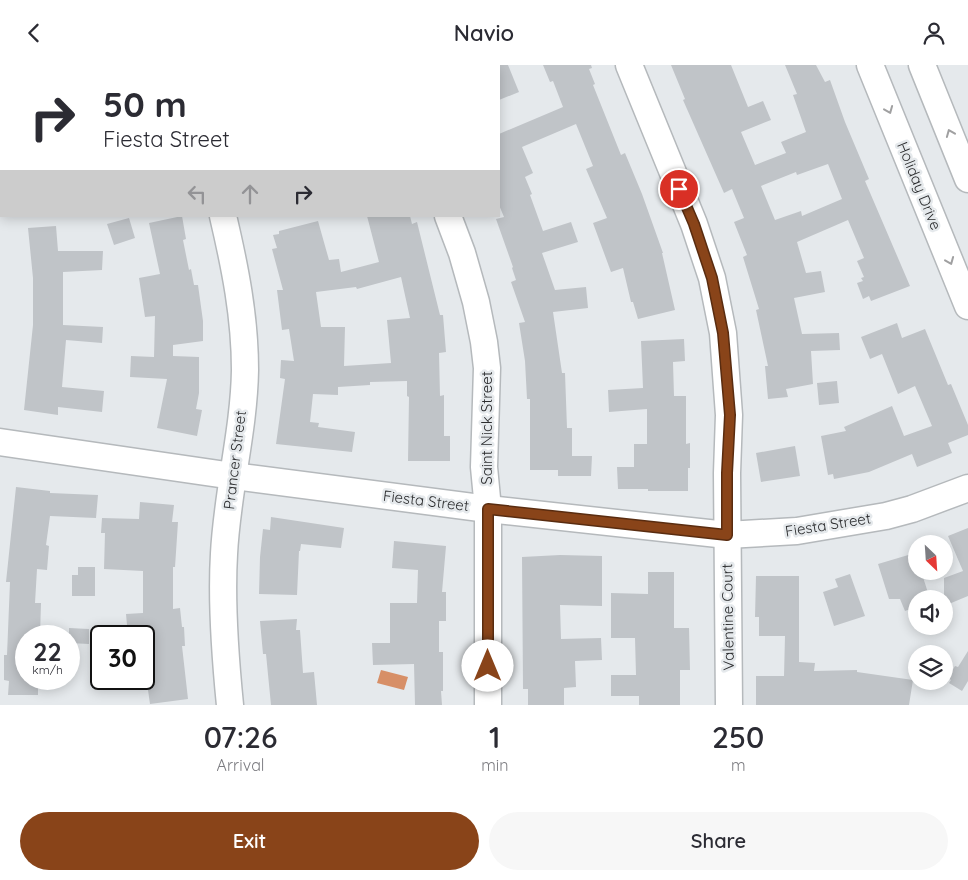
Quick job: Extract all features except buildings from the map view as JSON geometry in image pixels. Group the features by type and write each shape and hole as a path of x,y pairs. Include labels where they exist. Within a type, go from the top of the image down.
{"street":[{"name":"Valentine Court","path":"629,65 694,224 712,278 723,333 730,415 727,473 729,705"},
{"name":"Holiday Drive","path":"870,65 968,307"},
{"path":"922,65 968,179"},
{"name":"Prancer Street","path":"223,217 236,272 243,320 245,369 243,400 232,476 224,554 224,645 230,705"},
{"name":"Saint Nick Street","path":"448,217 462,253 476,302 488,368 484,467 488,509 488,705"},
{"name":"Fiesta Street","path":"0,442 232,476 488,509 727,535 797,531 886,516 912,509 968,488"}],"shaded area":[{"path":"381,670 408,677 404,690 377,683"}],"route":[{"path":"488,666 488,509 727,535 727,473 730,415 723,333 712,278 694,224 679,189"}]}
